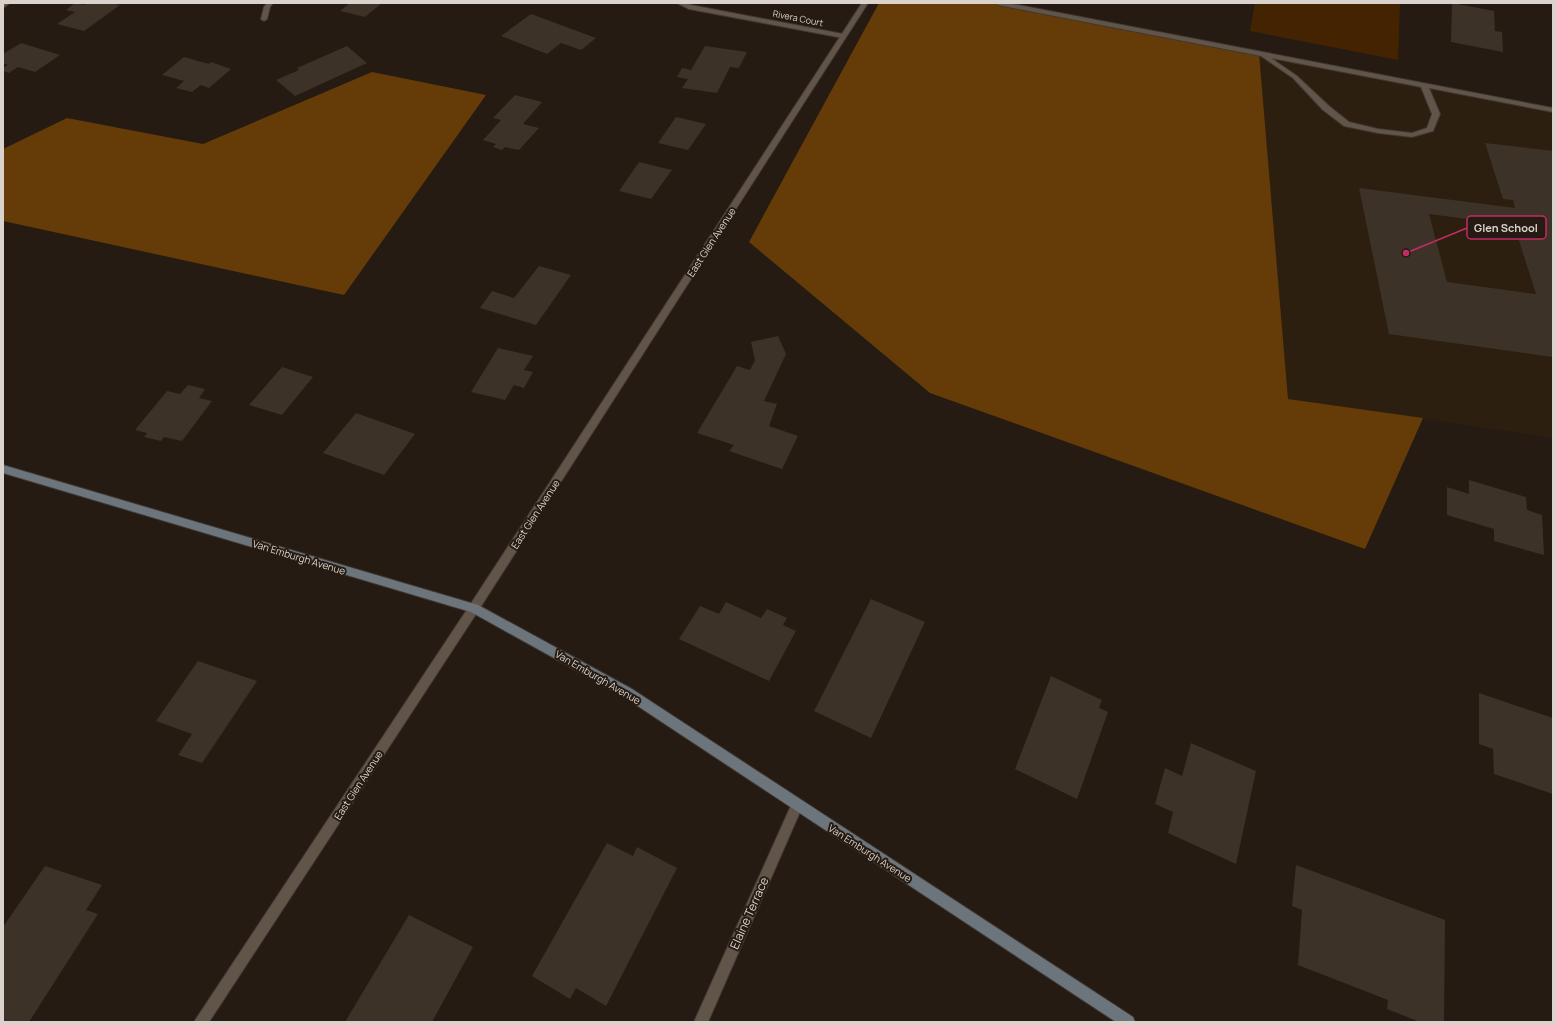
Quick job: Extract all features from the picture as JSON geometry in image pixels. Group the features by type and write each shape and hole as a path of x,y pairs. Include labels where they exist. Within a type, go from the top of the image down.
{"main road":[{"name":"Van Emburgh Avenue","path":"3,469 474,608 628,693 1128,1022"}],"street":[{"path":"3,6 7,3"},
{"path":"264,19 267,7 270,3"},
{"name":"Rivera Court","path":"680,3 689,7 843,36"},
{"name":"East Glen Avenue","path":"201,1022 474,608 865,3"},
{"path":"998,3 1553,110"},
{"path":"1258,53 1295,77 1326,108 1347,124 1378,131 1412,135 1430,129 1436,114 1424,85"},
{"name":"Elaine Terrace","path":"701,1022 797,805"}],"shaded area":[{"path":"879,3 995,3 1259,53 1288,399 1423,418 1365,549 930,393 749,242"},
{"path":"1255,3 1400,3 1398,60 1250,31"},
{"path":"1259,53 1553,110 1553,438 1288,399"},
{"path":"372,72 486,95 344,295 3,221 3,149 67,118 203,144"}],"building":[{"path":"75,3 84,5 88,3 111,3 120,5 84,31 57,24 75,12 66,10"},
{"path":"350,3 382,3 365,17 340,11"},
{"path":"1452,3 1494,11 1495,31 1502,32 1503,52 1451,42"},
{"path":"531,14 596,38 581,50 561,43 547,54 501,36"},
{"path":"21,43 60,55 35,72 18,67 9,73 3,71 3,68 8,65 3,63 3,54"},
{"path":"347,46 367,63 295,96 276,80 299,70 297,68"},
{"path":"705,46 747,52 739,68 730,67 717,93 682,88 688,79 677,77 682,68 691,70"},
{"path":"184,57 209,64 211,62 231,69 209,88 201,85 192,92 176,88 184,81 162,75"},
{"path":"515,95 542,102 523,124 539,128 519,150 505,147 502,150 493,147 496,144 483,140 501,120 493,118"},
{"path":"676,117 706,124 688,150 658,143"},
{"path":"1485,143 1553,151 1553,357 1389,334 1359,188 1515,208 1513,200 1503,199","holes":["1429,214 1514,225 1536,294 1447,282"]},
{"path":"639,162 672,170 651,199 619,191"},
{"path":"539,266 571,275 536,325 480,308 492,291 514,298"},
{"path":"778,336 786,354 764,401 777,404 769,426 798,436 782,469 729,451 734,445 697,433 737,366 750,370 755,360 751,342"},
{"path":"498,348 533,356 524,370 533,372 524,388 514,385 505,400 471,392"},
{"path":"282,367 313,377 282,415 249,405"},
{"path":"188,385 205,389 199,398 212,401 182,441 164,437 161,441 144,437 147,433 135,430 167,391 180,394"},
{"path":"356,413 415,434 384,475 323,453"},
{"path":"1469,480 1526,497 1527,510 1542,515 1544,555 1494,541 1494,529 1447,515 1447,487 1469,494"},
{"path":"871,599 925,622 871,738 814,711"},
{"path":"726,602 761,618 767,609 787,618 783,625 796,631 769,681 679,639 700,606 719,614"},
{"path":"198,661 257,681 202,763 178,755 192,734 156,721"},
{"path":"1051,676 1102,700 1099,708 1108,712 1077,799 1015,769"},
{"path":"1479,693 1553,718 1553,794 1494,774 1493,749 1479,744"},
{"path":"1191,743 1256,771 1236,864 1168,833 1173,812 1155,804 1165,768 1182,776"},
{"path":"607,843 633,856 637,847 677,868 606,1006 576,988 570,999 532,976"},
{"path":"1296,865 1445,920 1444,1022 1420,1022 1387,1009 1388,1000 1298,965 1302,910 1292,906"},
{"path":"45,866 102,885 86,910 98,914 29,1022 3,1022 3,927"},
{"path":"409,915 473,947 432,1022 345,1022"}],"place":[{"name":"Glen School","path":"1406,253"}]}
